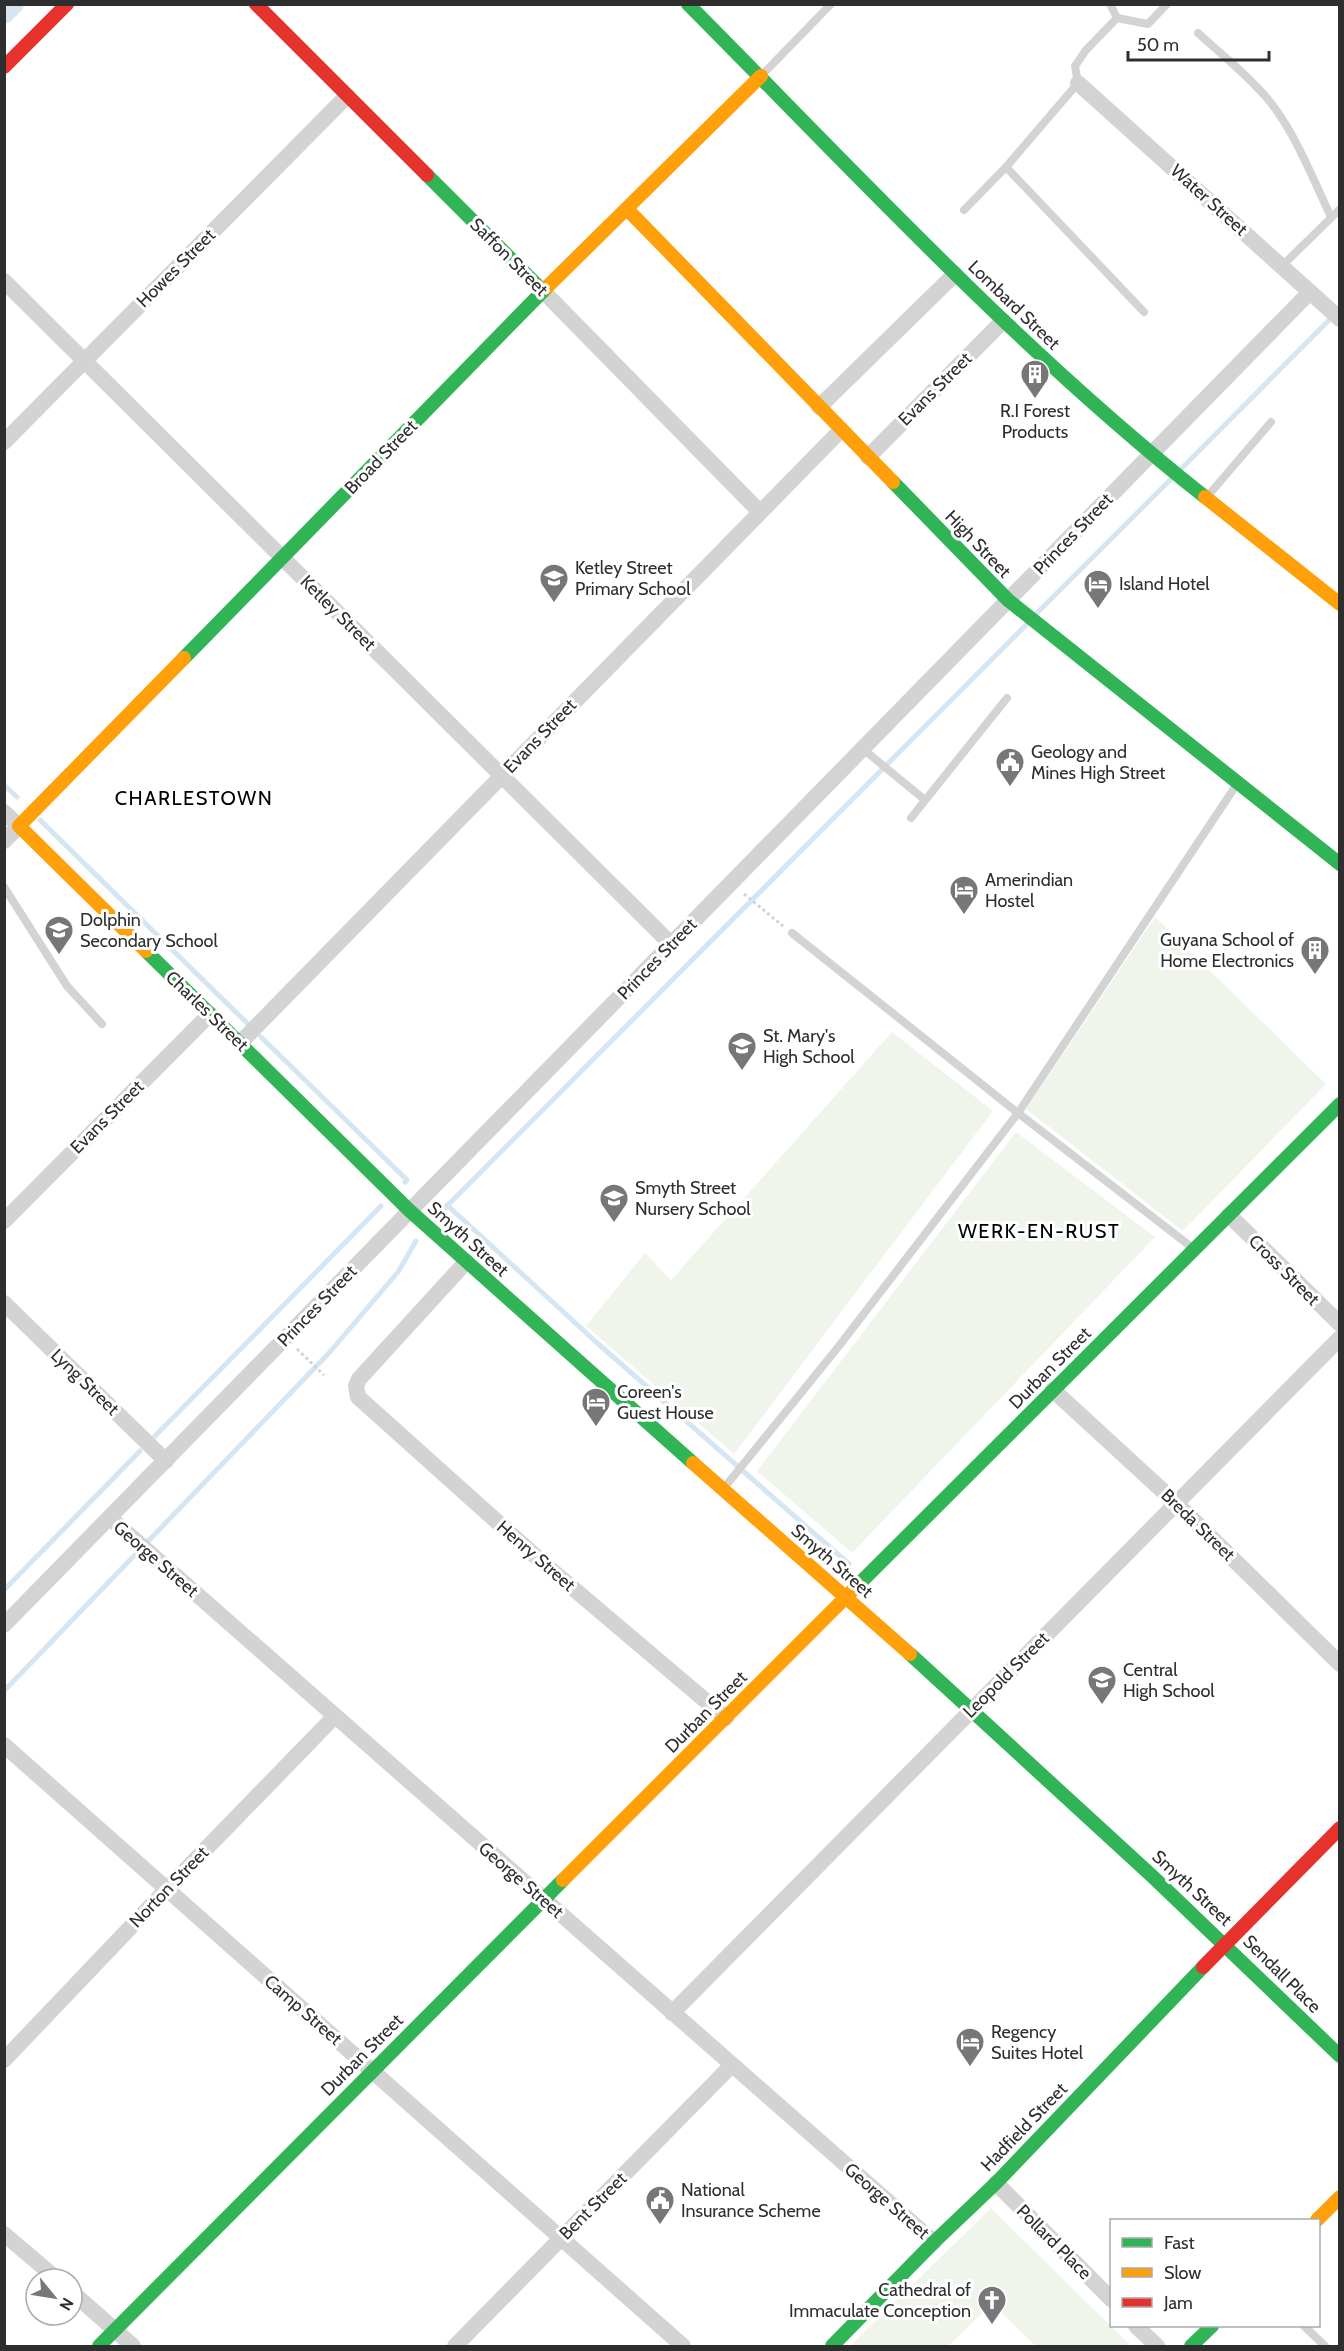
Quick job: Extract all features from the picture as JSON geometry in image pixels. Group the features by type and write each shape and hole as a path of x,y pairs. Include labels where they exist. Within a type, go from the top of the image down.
{"main road":[{"path":"4,68 67,4"},
{"name":"Saffon Street","path":"256,4 543,291"},
{"name":"Lombard Street","path":"688,4 1003,321 1151,454 1340,604"},
{"name":"Broad Street","path":"19,826 543,291 761,76"},
{"name":"High Street","path":"627,209 1008,600 1338,861"},
{"name":"Charles Street","path":"19,826 410,1211"},
{"name":"Durban Street","path":"99,2346 372,2070 1340,1104"},
{"name":"Smyth Street","path":"410,1211 722,1490 847,1597 1225,1943"},
{"name":"Hadfield Street","path":"832,2346 934,2242 996,2183 1225,1943 1340,1828"},
{"name":"Sendall Place","path":"1225,1943 1340,2056"},
{"path":"1318,2219 1340,2197"},
{"path":"1191,2346 1210,2327"}],"street":[{"name":"Water Street","path":"1078,83 1340,319"},
{"name":"Howes Street","path":"4,441 347,96"},
{"path":"819,407 956,274"},
{"name":"Ketley Street","path":"4,281 671,944"},
{"name":"Saffon Street","path":"543,291 760,512"},
{"name":"Princes Street","path":"4,1625 1310,292"},
{"name":"Evans Street","path":"868,457 1003,321"},
{"name":"Evans Street","path":"240,1043 841,430"},
{"name":"Charles Street","path":"4,812 19,826"},
{"name":"Broad Street","path":"4,841 19,826"},
{"name":"Evans Street","path":"4,1221 210,1014"},
{"name":"Cross Street","path":"1229,1215 1340,1324"},
{"name":"Henry Street","path":"466,1262 358,1379 356,1386 358,1397 542,1562 726,1718"},
{"name":"Lyng Street","path":"4,1303 166,1461"},
{"name":"Leopold Street","path":"672,2013 1340,1338"},
{"name":"Breda Street","path":"1053,1390 1176,1503 1340,1664"},
{"name":"George Street","path":"110,1518 934,2242"},
{"name":"Norton Street","path":"4,2060 335,1716"},
{"name":"Camp Street","path":"4,1745 683,2346"},
{"name":"Bent Street","path":"454,2346 732,2065"},
{"name":"Pollard Place","path":"996,2183 1110,2298"},
{"path":"4,2234 43,2267"},
{"path":"84,2302 133,2346"},
{"path":"1138,2327 1157,2346"}],"lane":[{"path":"761,76 831,4"},
{"path":"1110,4 1117,18"},
{"path":"1117,18 1148,24 1167,4"},
{"path":"964,210 1006,167 1078,83 1075,66 1086,50 1117,18"},
{"path":"1198,33 1269,101 1280,116 1298,146 1331,217"},
{"path":"1006,167 1144,312"},
{"path":"1282,266 1340,209"},
{"path":"1206,498 1271,422"},
{"path":"910,818 1007,698"},
{"path":"863,749 925,800"},
{"path":"722,1490 839,1346 1018,1113 1238,784"},
{"path":"4,887 67,986 102,1024"},
{"path":"792,933 1018,1113 1195,1249"},
{"path":"1306,2327 1325,2346"}],"path":[{"path":"738,889 792,933"},
{"path":"306,1358 324,1375"}],"shaded area":[{"path":"1155,917 1326,1084 1183,1231 1026,1109"},
{"path":"892,1032 993,1111 734,1454 586,1326 645,1253 671,1280"},
{"path":"1016,1132 1155,1237 852,1553 757,1471"},
{"path":"991,2208 1131,2346 1036,2346 992,2304 948,2346 850,2346"}],"waterway":[{"path":"4,14 14,4"},
{"path":"1179,471 1333,316"},
{"path":"1035,615 1173,477"},
{"path":"433,1206 440,1213 1029,622"},
{"path":"4,785 17,797"},
{"path":"40,820 251,1027"},
{"path":"261,1037 407,1180 405,1182"},
{"path":"447,1205 595,1341 849,1564"},
{"path":"155,1436 381,1206"},
{"path":"4,1691 329,1353 398,1272 416,1241"},
{"path":"4,1590 140,1451"}],"traffic: fast":[{"path":"688,4 1004,321 1136,440 1205,497"},
{"path":"427,175 543,291"},
{"path":"184,658 546,288"},
{"path":"893,482 1008,600 1340,864"},
{"path":"146,951 410,1211 693,1463"},
{"path":"858,1585 1340,1104"},
{"path":"910,1654 1152,1876 1340,2056"},
{"path":"99,2346 563,1880"},
{"path":"832,2346 934,2242 996,2183 1203,1967"},
{"path":"1191,2346 1211,2327"}],"traffic: slow":[{"path":"546,288 761,76"},
{"path":"627,209 893,482"},
{"path":"1205,497 1340,604"},
{"path":"146,951 19,826 184,658"},
{"path":"693,1463 910,1654"},
{"path":"563,1880 858,1585"},
{"path":"1318,2219 1340,2197"}],"traffic: jam":[{"path":"4,67 67,4"},
{"path":"256,4 427,175"},
{"path":"1203,1967 1340,1828"}],"place":[{"name":"R.I Forest Products","path":"1035,400"},
{"name":"Ketley Street Primary School","path":"554,604"},
{"name":"Island Hotel","path":"1098,610"},
{"name":"Geology and Mines High Street","path":"1010,788"},
{"name":"Amerindian Hostel","path":"964,916"},
{"name":"Dolphin Secondary School","path":"59,956"},
{"name":"Guyana School of Home Electronics","path":"1315,976"},
{"name":"St. Mary's High School","path":"742,1072"},
{"name":"Smyth Street Nursery School","path":"614,1224"},
{"name":"Coreen's Guest House","path":"596,1428"},
{"name":"Central High School","path":"1102,1706"},
{"name":"Regency Suites Hotel","path":"970,2068"},
{"name":"National Insurance Scheme","path":"660,2226"},
{"name":"Cathedral of Immaculate Conception","path":"992,2326"}],"district":[{"name":"CHARLESTOWN","path":"194,798"},
{"name":"WERK-EN-RUST","path":"1039,1231"}]}
